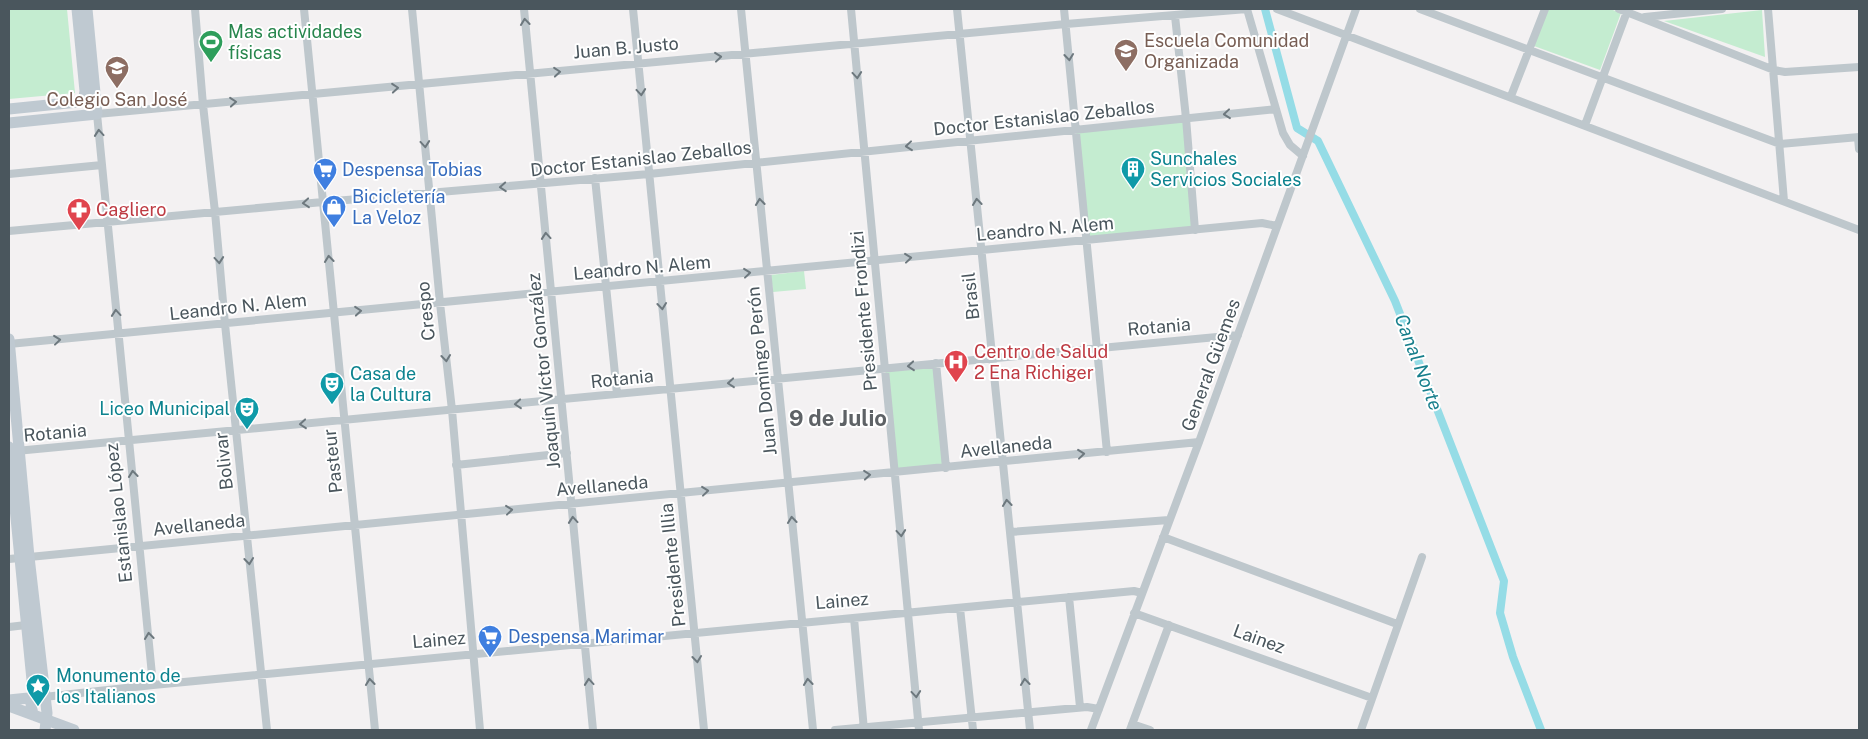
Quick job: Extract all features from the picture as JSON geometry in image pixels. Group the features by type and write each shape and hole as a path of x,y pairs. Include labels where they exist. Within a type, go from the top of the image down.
{"street":[{"path":"9,109 78,102 84,97 77,9 82,9"},
{"name":"Estanislao López","path":"87,9 153,684"},
{"name":"Bolivar","path":"195,9 224,324 267,730"},
{"name":"Pasteur","path":"304,9 374,730"},
{"name":"Crespo","path":"412,9 452,410 480,730"},
{"name":"Joaquín Víctor González","path":"524,9 593,730"},
{"name":"Presidente Illia","path":"633,9 704,730"},
{"name":"Juan Domingo Perón","path":"741,9 813,730"},
{"name":"Presidente Frondizi","path":"851,9 919,726"},
{"name":"Brasil","path":"957,9 1030,730"},
{"path":"1064,9 1107,452"},
{"path":"1247,9 1276,109 1290,145 1303,156"},
{"name":"Juan B. Justo","path":"9,123 1066,24 1247,9"},
{"path":"1277,9 1859,230"},
{"name":"General Güemes","path":"1091,730 1199,442 1356,9"},
{"path":"1420,9 1780,144 1859,138 1859,148"},
{"path":"1510,96 1544,9"},
{"path":"1619,9 1628,10 1774,70 1784,72 1859,67"},
{"path":"1643,17 1722,9"},
{"path":"1768,9 1784,201"},
{"path":"1586,126 1628,10"},
{"path":"1175,16 1196,230"},
{"name":"Doctor Estanislao Zeballos","path":"9,231 649,174 1276,109"},
{"path":"9,174 102,165"},
{"path":"595,178 617,394"},
{"name":"Leandro N. Alem","path":"9,344 1262,223 1277,226"},
{"name":"Rotania","path":"11,451 1238,335"},
{"path":"9,340 11,451 19,558 33,690 31,709 34,715"},
{"path":"936,363 946,468"},
{"name":"Avellaneda","path":"19,558 1199,442"},
{"path":"456,466 567,453"},
{"path":"1010,532 1169,520"},
{"path":"1163,537 1398,624"},
{"path":"19,558 44,697 46,725"},
{"path":"1361,730 1422,558"},
{"name":"Lainez","path":"9,700 153,684 802,622 1134,591 1142,593"},
{"path":"1069,597 1080,707"},
{"path":"960,608 973,730"},
{"name":"Lainez","path":"1134,613 1372,698"},
{"path":"854,618 864,729"},
{"path":"1150,730 1131,727 1169,625"},
{"path":"9,627 26,626"},
{"path":"9,706 34,715 46,725 74,730"},
{"path":"835,730 919,726 971,717 1087,706 1099,709"}],"green space":[{"path":"9,9 67,9 75,93 9,99"},
{"path":"1547,9 1610,9 1621,13 1600,70 1534,46"},
{"path":"1762,10 1765,57 1664,21"},
{"path":"1186,118 1195,230 1087,240 1076,130"},
{"path":"804,271 806,289 773,292 771,275"},
{"path":"936,363 946,468 895,472 885,368"}],"waterway":[{"name":"Canal Norte","path":"1265,9 1297,128 1318,141 1395,301 1504,581 1500,613 1513,657 1541,730"}],"place":[{"name":"Mas actividades físicas","path":"211,63"},
{"name":"Escuela Comunidad Organizada","path":"1126,72"},
{"name":"Colegio San José","path":"117,89"},
{"name":"Sunchales Servicios Sociales","path":"1133,190"},
{"name":"Despensa Tobias","path":"325,191"},
{"name":"Bicicletería La Veloz","path":"334,228"},
{"name":"Cagliero","path":"79,231"},
{"name":"Centro de Salud 2 Ena Richiger","path":"956,383"},
{"name":"Casa de la Cultura","path":"332,405"},
{"name":"Liceo Municipal","path":"247,430"},
{"name":"Despensa Marimar","path":"490,658"},
{"name":"Monumento de los Italianos","path":"38,707"}],"district":[{"name":"9 de Julio","path":"838,418"}]}
